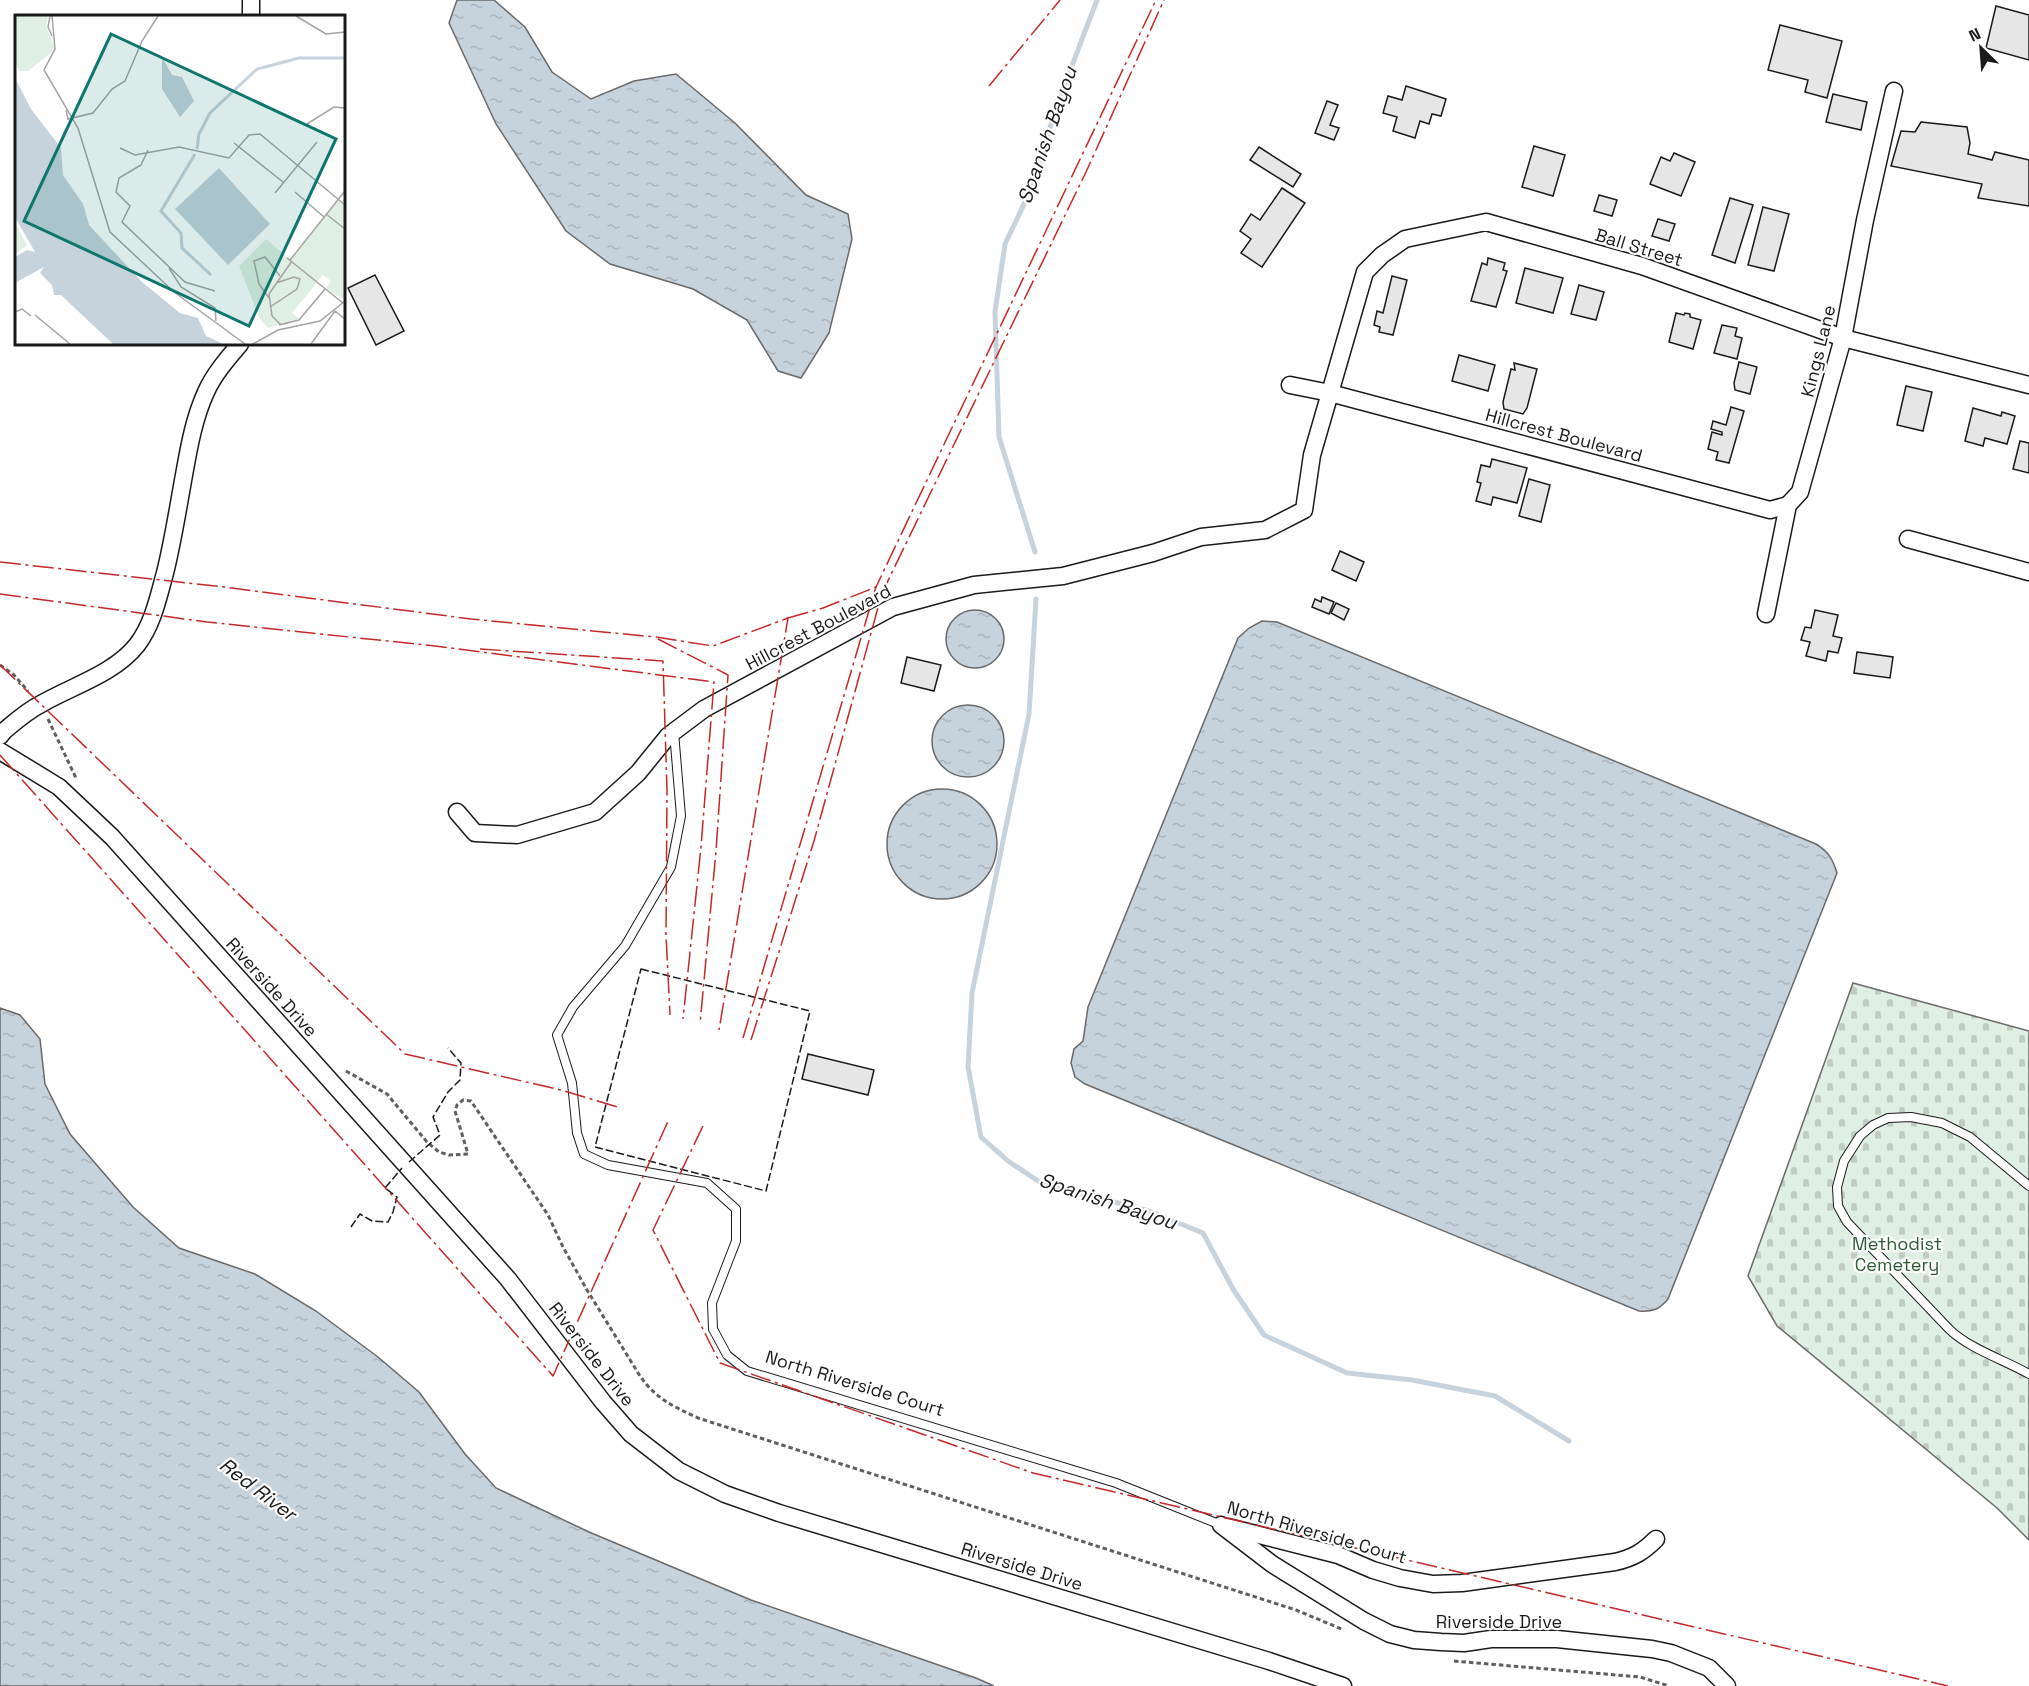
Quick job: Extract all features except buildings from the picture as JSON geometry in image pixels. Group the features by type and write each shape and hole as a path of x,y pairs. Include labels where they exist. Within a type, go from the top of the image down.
{"street":[{"name":"Kings Lane","path":"1766,614 1788,505 1800,492 1843,338 1865,219 1894,91"},
{"name":"Ball Street","path":"1330,393 1365,272 1382,255 1405,239 1486,222 1642,266 1843,338 2029,385"},
{"path":"0,736 39,705 122,660 146,631 156,605 172,544 192,434 199,408 218,371 239,345"},
{"name":"Hillcrest Boulevard","path":"1290,385 1330,393 1770,510 1788,505"},
{"name":"Hillcrest Boulevard","path":"457,812 475,833 516,835 595,812 638,773 668,736 704,709 893,607 974,585 1063,576 1153,553 1200,537 1264,530 1304,510 1312,455 1330,393"},
{"path":"1908,539 2029,572"},
{"name":"Riverside Drive","path":"0,752 59,787 112,837 508,1279 631,1434 679,1471 725,1494 779,1513 1269,1661 1343,1686"},
{"name":"North Riverside Court","path":"1221,1525 1338,1555 1400,1578 1433,1584 1462,1583 1615,1562 1643,1552 1656,1539"},
{"name":"Riverside Drive","path":"1221,1525 1272,1564 1364,1621 1390,1634 1414,1640 1441,1642 1464,1643 1500,1638 1557,1639 1652,1649 1671,1653 1709,1668 1727,1686"}],"lane":[{"name":"North Riverside Court","path":"674,732 681,816 671,867 625,946 573,1006 557,1035 572,1083 577,1133 584,1154 608,1165 707,1183 736,1209 736,1241 712,1303 713,1329 727,1355 747,1371 1116,1483 1221,1525"},
{"path":"2029,1186 1970,1137 1942,1123 1911,1117 1888,1118 1873,1125 1860,1136 1844,1161 1837,1187 1838,1206 1847,1222 1960,1341 2029,1374"}],"path":[{"path":"0,665 14,675 39,705 54,730 80,786"},
{"path":"345,1071 387,1094 427,1142 439,1152 449,1155 468,1154 455,1111 463,1100 471,1101 548,1215 586,1290 640,1376 648,1387 668,1404 698,1418 1296,1610 1348,1632"},
{"path":"1452,1661 1640,1677 1669,1686"}],"green space":[{"name":"Methodist Cemetery","path":"1853,983 2029,1031 2029,1540 1997,1508 1777,1326 1748,1276"}],"water":[{"path":"457,0 494,0 525,27 552,72 591,99 634,81 676,74 735,123 806,195 848,214 852,239 829,333 801,378 778,371 747,320 693,289 610,264 566,231 496,124 449,23"},
{"path":"969,610 981,610 996,618 1004,633 1004,645 996,660 981,668 969,668 954,660 946,645 946,633 954,618"},
{"path":"1262,621 1277,622 1816,844 1832,860 1837,873 1668,1299 1662,1306 1652,1311 1639,1311 1085,1084 1075,1077 1071,1063 1074,1049 1083,1041 1088,1007 1238,638 1249,628"},
{"path":"968,705 988,711 998,721 1004,741 998,761 988,771 968,777 948,771 938,761 932,741 938,721 948,711"},
{"path":"942,789 963,793 981,805 993,823 997,844 993,865 981,883 963,895 942,899 921,895 903,883 891,865 887,844 891,823 903,805 921,793"},
{"name":"Red River","path":"0,1008 20,1015 40,1039 45,1084 70,1134 133,1207 179,1248 255,1274 316,1311 378,1357 419,1392 465,1454 496,1488 589,1532 751,1600 994,1686 0,1686"}],"waterway":[{"name":"Spanish Bayou","path":"1035,552 999,437 995,312 1005,244 1035,181 1055,110 1097,0"},
{"name":"Spanish Bayou","path":"1036,599 1029,714 972,993 968,1067 981,1137 1008,1161 1041,1183 1149,1211 1203,1233 1233,1289 1264,1335 1347,1373 1412,1380 1495,1396 1569,1441"}],"fence":[{"path":"641,969 810,1011 766,1191 595,1147 641,969"},
{"path":"409,1162 440,1135 433,1117 448,1092 460,1080 461,1063 448,1048"},
{"path":"351,1227 360,1214 372,1221 388,1222 397,1197 385,1188 402,1168"}],"power":[{"path":"989,86 1060,0"},
{"path":"743,1038 876,587 1156,0"},
{"path":"751,1040 814,841 882,593 1086,172 1164,0"},
{"path":"0,562 224,587 471,619 655,637 713,646 788,618 719,1030"},
{"path":"788,618 823,608 876,587"},
{"path":"0,594 207,622 435,646 714,682 701,847 683,1019"},
{"path":"658,639 728,675 716,851 700,1024"},
{"path":"480,649 663,661 667,791 666,935 670,1015"},
{"path":"0,665 405,1054 561,1090 621,1108"},
{"path":"0,755 553,1376 669,1119"},
{"path":"703,1126 653,1230 720,1363 1033,1473 1948,1686"}]}
